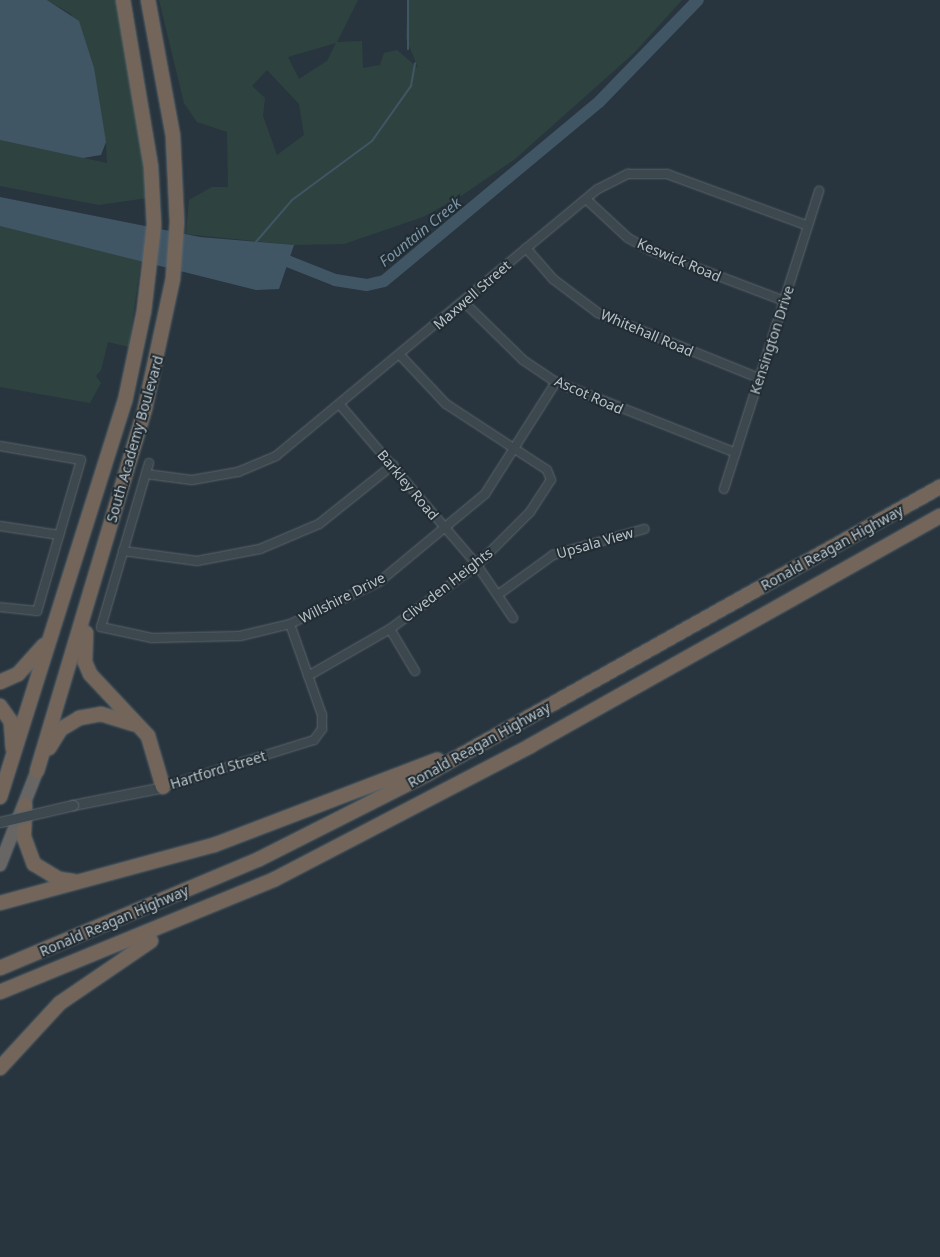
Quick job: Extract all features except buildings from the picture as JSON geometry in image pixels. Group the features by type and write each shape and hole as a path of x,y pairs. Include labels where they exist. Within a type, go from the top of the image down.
{"highway":[{"name":"South Academy Boulevard","path":"2,791 139,340 152,254 153,199 139,73 123,0"},
{"name":"South Academy Boulevard","path":"0,865 37,771 92,587 163,336 174,260 176,194 168,88 148,0"},
{"name":"Ronald Reagan Highway","path":"0,968 259,859 470,748 940,487"},
{"name":"Ronald Reagan Highway","path":"0,992 230,898 420,805 940,516"},
{"path":"92,587 85,662 100,686 139,725 156,752 163,787"},
{"path":"0,682 34,661 57,614"},
{"path":"0,706 14,731 2,791"},
{"path":"37,771 61,729 79,718 101,714 139,725"},
{"path":"0,903 214,845 470,748"},
{"path":"25,805 24,837 34,864 59,880 80,882"},
{"path":"0,1068 60,1004 113,963 230,898"}],"street":[{"name":"Maxwell Street","path":"146,474 192,480 238,472 276,456 401,356 586,199 628,174 656,172 808,226"},
{"name":"Kensington Drive","path":"724,489 819,191"},
{"name":"Keswick Road","path":"586,199 628,238 650,250 784,301"},
{"name":"Whitehall Road","path":"526,248 553,279 598,313 759,378"},
{"name":"Ascot Road","path":"464,302 523,360 556,382 736,453"},
{"name":"Cliveden Heights","path":"308,676 390,629 476,565 530,512 550,480 547,470 514,452 446,404 401,356"},
{"name":"Willshire Drive","path":"123,551 101,627 152,638 203,640 290,624 378,582 485,494 514,452 556,382"},
{"name":"Barkley Road","path":"340,405 476,565 499,594 512,618"},
{"path":"0,446 77,456 81,460 37,611 0,607"},
{"path":"149,463 123,551 197,562 260,549 319,524 393,466"},
{"path":"0,526 59,535"},
{"name":"Upsala View","path":"499,594 552,554 644,529"},
{"name":"Hartford Street","path":"0,822 163,787 314,740 322,729 322,715 290,624"},
{"path":"390,629 414,671"}],"green space":[{"path":"47,0 116,0 136,77 147,198 99,205 0,186 0,140 107,163 106,142 71,14"},
{"path":"159,0 358,0 337,42 362,41 363,68 380,65 384,53 397,50 418,68 406,38 408,0 682,0 634,53 515,159 461,196 423,217 344,244 294,245 186,234 189,200 212,187 228,187 227,132 197,122 184,103","holes":["336,43 327,61 299,79 288,57","267,70 299,104 304,135 277,155 263,116 265,98 252,86"]},
{"path":"0,226 141,259 129,347 108,342 101,370 96,376 101,383 90,403 0,387"}],"water":[{"path":"0,0 47,0 79,21 94,68 106,142 101,155 83,158 0,140"},
{"path":"0,197 200,237 294,245 279,289 256,290 0,226"}],"waterway":[{"path":"408,0 408,49"},
{"name":"Fountain Creek","path":"272,255 335,280 367,285 384,281 599,102 698,0"},
{"path":"255,243 292,200 372,141 411,86 415,63"}]}
